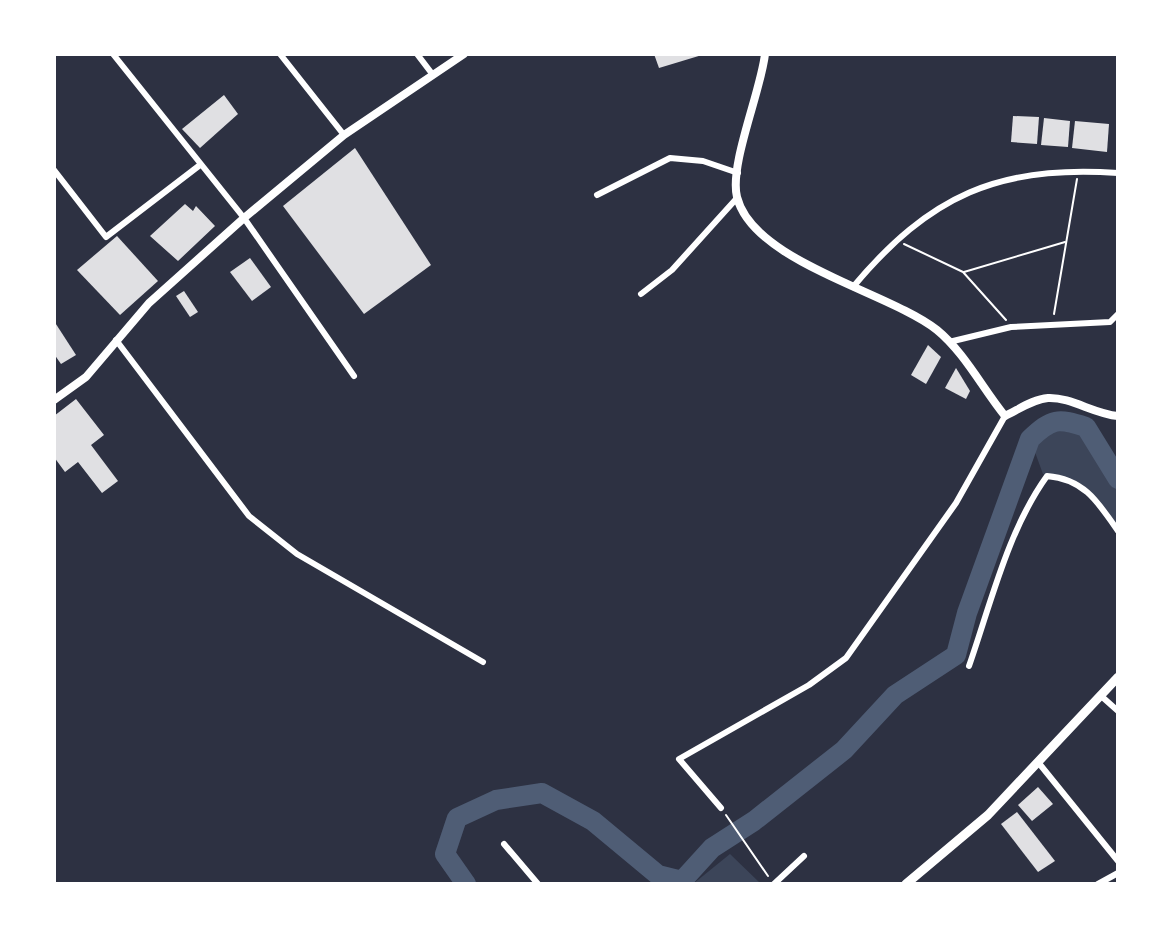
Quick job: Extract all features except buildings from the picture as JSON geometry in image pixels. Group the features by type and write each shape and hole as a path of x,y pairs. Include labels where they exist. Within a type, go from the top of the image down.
{"main road":[{"path":"906,884 988,815 1118,677"}],"street":[{"path":"113,54 244,218 354,376"},
{"path":"280,54 344,135"},
{"path":"417,54 433,75"},
{"path":"54,400 86,377 149,303 244,218 344,135 464,54"},
{"path":"765,54 738,173 737,198 745,213 766,236 806,264 920,320 949,342 1005,416"},
{"path":"597,195 670,158 703,161 738,173"},
{"path":"54,170 106,237 200,165"},
{"path":"853,287 896,240 932,211 993,182 1079,170 1118,173"},
{"path":"641,294 672,270 737,198"},
{"path":"949,342 1011,327 1110,322 1118,314"},
{"path":"116,340 249,516 297,554 483,662"},
{"path":"721,808 679,759 809,685 846,658 956,503 1005,416 1045,398 1064,401 1099,415 1118,416"},
{"path":"969,666 1007,555 1035,493 1047,476 1068,477 1097,500 1118,531"},
{"path":"1099,695 1118,711"},
{"path":"1038,762 1118,861"},
{"path":"504,844 538,884"},
{"path":"773,884 804,856"},
{"path":"1098,884 1118,873"}],"path":[{"path":"1052,325 1079,170"},
{"path":"896,240 963,272 1011,327"},
{"path":"963,272 1066,242"},
{"path":"721,808 773,884"}],"shaded area":[{"path":"1069,425 1087,433 1118,486 1118,526 1088,489 1069,478 1043,474 1032,444 1052,427"},
{"path":"730,854 761,884 693,884"}],"waterway":[{"path":"466,884 445,854 457,818 496,800 542,793 593,821 658,875 682,881 712,848 754,821 844,750 895,695 956,655 967,613 1030,439 1056,422 1086,427 1118,479"}]}
